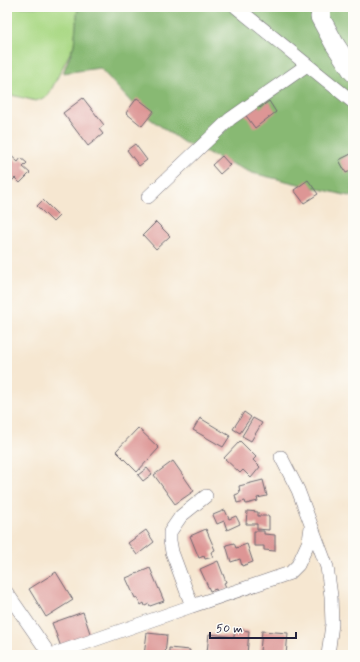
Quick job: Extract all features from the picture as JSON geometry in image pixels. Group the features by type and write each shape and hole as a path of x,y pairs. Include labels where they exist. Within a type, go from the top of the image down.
{"street":[{"path":"236,7 353,102"},
{"path":"317,10 334,43 353,72"},
{"path":"148,197 230,119 307,65"},
{"path":"281,457 298,490 327,568 331,596 332,624 328,655"},
{"path":"192,606 172,552 170,532 181,516 206,496"},
{"path":"7,593 51,655 290,574 298,565 310,540 312,525"}],"green space":[{"path":"7,7 78,7 74,45 48,96 36,101 7,94"},
{"path":"78,7 353,7 353,197 252,173 183,142 139,111 100,68 63,73 74,45"}],"building":[{"path":"83,98 104,125 99,129 103,134 88,146 63,113"},
{"path":"137,98 154,111 142,126 126,113"},
{"path":"269,101 276,112 255,128 244,113 257,103 260,108"},
{"path":"135,144 147,160 139,166 127,150"},
{"path":"8,153 18,162 21,158 27,163 23,167 30,173 20,183 15,178 8,185 7,184"},
{"path":"351,154 353,157 353,170 346,173 339,160"},
{"path":"222,156 230,165 220,174 212,165"},
{"path":"308,180 318,194 304,203 294,190"},
{"path":"43,200 59,216 53,222 37,206"},
{"path":"156,222 170,236 156,249 143,235"},
{"path":"244,412 251,417 240,433 233,429"},
{"path":"200,418 230,436 223,447 193,430"},
{"path":"253,418 262,423 251,441 242,436"},
{"path":"138,428 159,448 137,472 116,451"},
{"path":"240,441 256,457 253,460 260,467 251,478 243,470 240,473 224,458"},
{"path":"173,461 194,491 175,504 154,475"},
{"path":"147,468 152,474 143,481 138,475"},
{"path":"263,480 267,496 257,498 258,501 246,504 245,501 237,503 235,495 240,493 239,486"},
{"path":"225,510 229,519 236,516 240,524 227,530 224,521 217,524 213,515"},
{"path":"247,511 258,512 258,516 269,516 269,530 257,529 257,524 246,524"},
{"path":"206,529 215,550 211,552 213,557 205,559 204,556 199,558 190,536"},
{"path":"146,530 154,542 137,555 128,543"},
{"path":"254,531 264,531 264,534 275,535 275,551 264,550 264,546 254,546"},
{"path":"234,543 236,548 247,544 253,562 242,566 240,559 231,562 226,545"},
{"path":"218,561 227,589 217,593 216,589 210,591 200,569"},
{"path":"150,568 164,601 150,606 149,604 145,606 144,603 141,605 137,597 135,598 126,578"},
{"path":"56,572 73,600 46,617 29,589"},
{"path":"83,612 91,636 61,647 52,623"},
{"path":"235,629 249,631 247,655 223,655 223,653 207,652 209,634 234,637"},
{"path":"262,631 288,633 286,655 265,655 265,652 260,651"},
{"path":"147,633 167,635 165,655 144,655"},
{"path":"169,648 190,650 189,655 169,655"}]}
